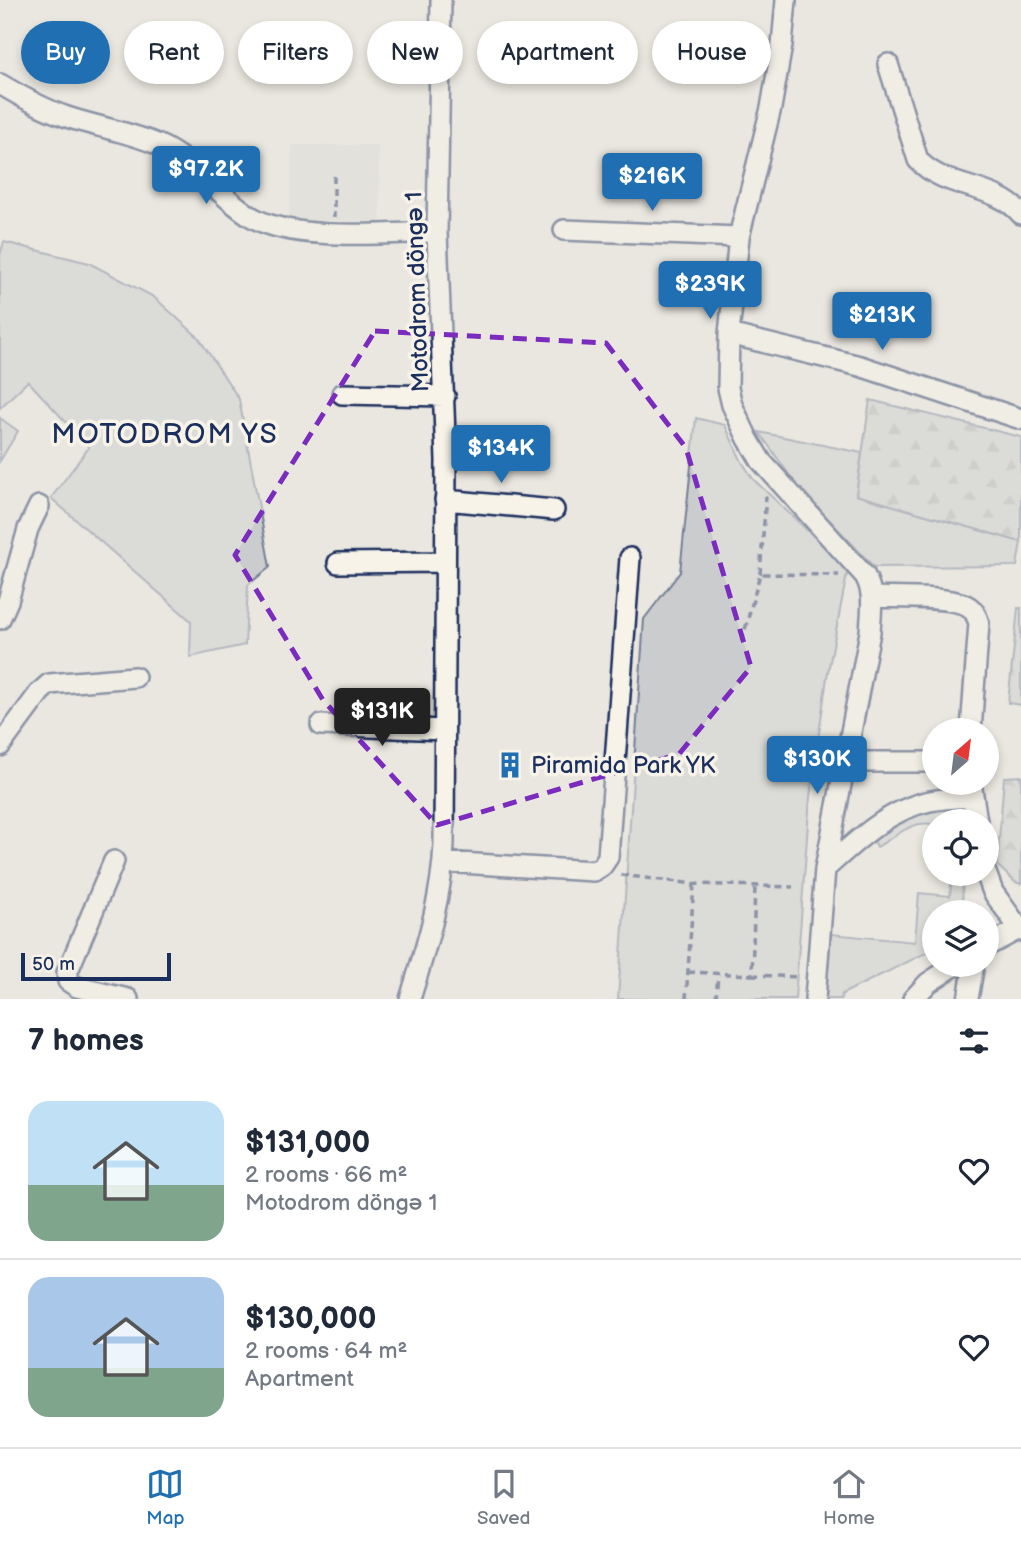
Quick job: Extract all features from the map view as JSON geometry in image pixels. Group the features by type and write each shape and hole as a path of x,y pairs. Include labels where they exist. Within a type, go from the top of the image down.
{"street":[{"name":"Motodrom döngə 1","path":"410,999 436,911 443,862 445,500 444,396 437,232 441,0"},
{"path":"786,0 782,45 771,108 738,237 727,365 732,405 748,439 776,480 865,576 872,597 870,632 825,869 815,999"},
{"path":"888,64 918,160 927,170 1003,200 1021,214"},
{"path":"0,84 50,111 147,140 168,150 186,161 253,217 289,230 334,233 437,232"},
{"path":"565,230 738,237"},
{"path":"729,334 860,366 1021,419"},
{"path":"342,394 444,396"},
{"path":"445,500 554,510"},
{"path":"0,619 8,601 27,529 38,506"},
{"path":"443,862 594,872 608,857 630,558"},
{"path":"338,563 445,562"},
{"path":"872,597 954,602 969,606 975,612 979,622 972,718"},
{"path":"0,746 40,692 50,684 135,677"},
{"path":"321,726 444,730"},
{"path":"844,762 922,762"},
{"path":"825,869 859,839 910,806 952,795"},
{"path":"114,861 67,973 68,981 78,987 128,999"},
{"path":"991,886 1020,929 999,940"},
{"path":"913,999 938,977"},
{"path":"968,999 972,977"}],"path":[{"path":"334,176 334,233"},
{"path":"742,641 760,574 766,495 776,480"},
{"path":"760,574 865,576"},
{"path":"594,872 694,884 793,887"},
{"path":"686,999 694,884"},
{"path":"752,975 755,886"},
{"path":"688,972 817,978"},
{"path":"716,999 718,974"}],"highlighted area":[{"path":"375,331 606,343 686,448 751,667 679,754 437,825 323,700 235,555"}],"shaded area":[{"path":"292,145 378,145 381,222 289,220"}],"green space":[{"path":"4,242 89,263 154,297 198,337 239,399 270,567 248,585 245,645 190,657 191,621 51,498 89,447 28,381 0,408 0,255"},
{"path":"870,400 1021,437 1021,542 856,495"},
{"path":"0,418 18,431 0,461"},
{"path":"696,418 725,425 753,479 848,569 827,677 810,797 795,999 618,999 644,619 680,572"},
{"path":"759,432 862,453 856,495 1021,542 1017,566 874,567 798,487"},
{"path":"1018,608 1021,608 1021,705 1008,703"},
{"path":"1021,776 1021,884 1015,882 999,867 1004,777"},
{"path":"943,805 951,809 922,809 922,824 897,834 877,847 872,836 924,806"},
{"path":"951,886 963,886 962,900 922,900 922,955 842,994 841,999 826,999 831,934 915,942 919,893 950,896"}],"place":[{"name":"Piramida Park YK","path":"510,765"}],"district":[{"name":"MOTODROM YS","path":"165,433"}]}
